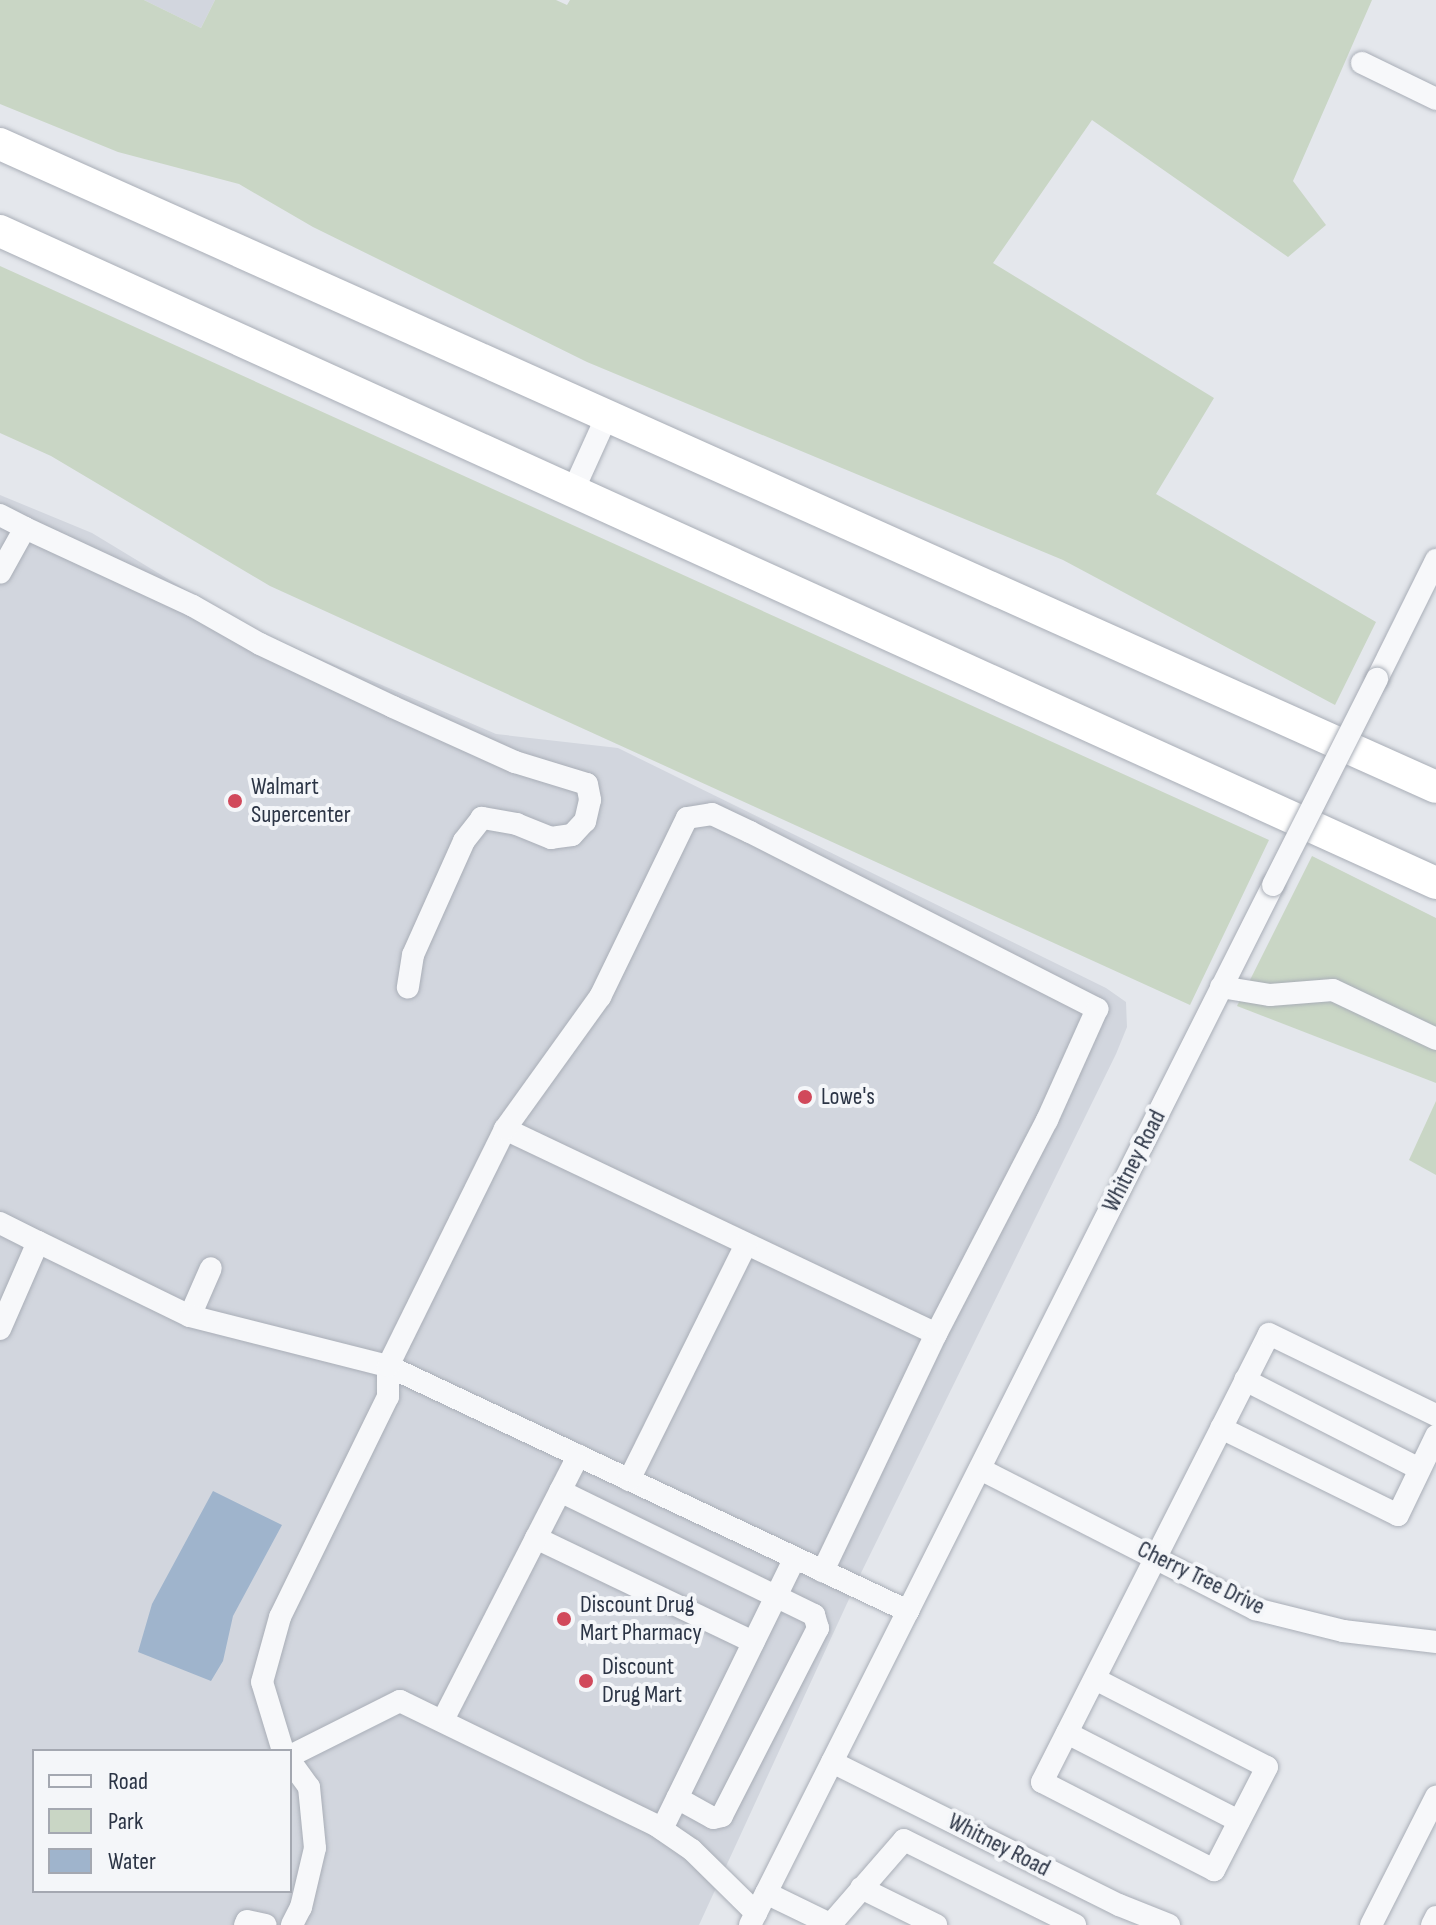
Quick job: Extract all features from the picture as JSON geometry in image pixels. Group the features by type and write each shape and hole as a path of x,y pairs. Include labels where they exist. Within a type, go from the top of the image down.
{"highway":[{"path":"0,144 1436,787"},
{"path":"0,231 1436,883"}],"street":[{"path":"1362,63 1436,99"},
{"path":"573,491 607,416"},
{"path":"0,515 193,606 260,644 393,707 515,762 587,784 590,800 585,821 572,835 551,838 517,824 482,818 464,841 413,955 408,988"},
{"path":"0,573 25,528"},
{"name":"Whitney Road","path":"753,1919 1433,571"},
{"path":"282,1749 262,1682 280,1617 388,1397 388,1366 505,1129 600,997 687,818 712,814 801,856 1097,1009 1047,1120 936,1334 823,1571"},
{"path":"1221,987 1270,995 1333,990 1436,1039"},
{"path":"505,1129 936,1334"},
{"path":"0,1223 190,1316 388,1366 908,1611"},
{"path":"0,1329 38,1242"},
{"path":"629,1480 746,1244"},
{"path":"190,1316 211,1268"},
{"path":"1095,1679 1267,1767 1214,1870 1042,1782 1269,1334 1436,1415"},
{"path":"1245,1380 1420,1469"},
{"path":"1221,1428 1398,1515 1436,1436"},
{"path":"443,1720 578,1456"},
{"name":"Cherry Tree Drive","path":"980,1469 1157,1556 1255,1609 1343,1631 1436,1642"},
{"path":"560,1491 814,1615 818,1628 722,1816 713,1818 677,1798"},
{"path":"536,1538 753,1642"},
{"path":"662,1829 795,1558"},
{"path":"292,1757 400,1701 662,1829 692,1850 753,1919"},
{"path":"1067,1733 1239,1821"},
{"path":"292,1761 309,1787 315,1848 301,1907 292,1925"},
{"name":"Whitney Road","path":"832,1762 1119,1905 1169,1925"},
{"path":"1371,1925 1436,1797"},
{"path":"766,1893 831,1925 904,1840 1075,1925"},
{"path":"861,1888 936,1925"},
{"path":"1432,1925 1436,1917"},
{"path":"245,1925 247,1921 266,1925"}],"shaded area":[{"path":"144,0 215,0 201,28"},
{"path":"0,495 92,533 249,628 496,734 618,748 1106,988 1126,1002 1127,1027 1116,1054 861,1573 699,1925 0,1925"}],"green space":[{"path":"0,0 144,0 201,28 215,0 556,0 567,5 570,0 1372,0 1293,181 1326,225 1288,257 1092,120 993,263 1214,398 1156,494 1376,622 1335,705 1063,560 587,362 313,227 239,184 118,152 0,104"},
{"path":"0,266 1269,840 1190,1005 270,586 51,456 0,433"},
{"path":"1312,856 1436,918 1436,1083 1237,1006"},
{"path":"1436,1101 1436,1175 1409,1160"}],"water":[{"path":"213,1491 282,1525 233,1616 223,1661 211,1681 138,1652 152,1604"}],"place":[{"name":"Walmart Supercenter","path":"235,801"},
{"name":"Lowe's","path":"805,1097"},
{"name":"Discount Drug Mart Pharmacy","path":"564,1619"},
{"name":"Discount Drug Mart","path":"586,1681"}]}
